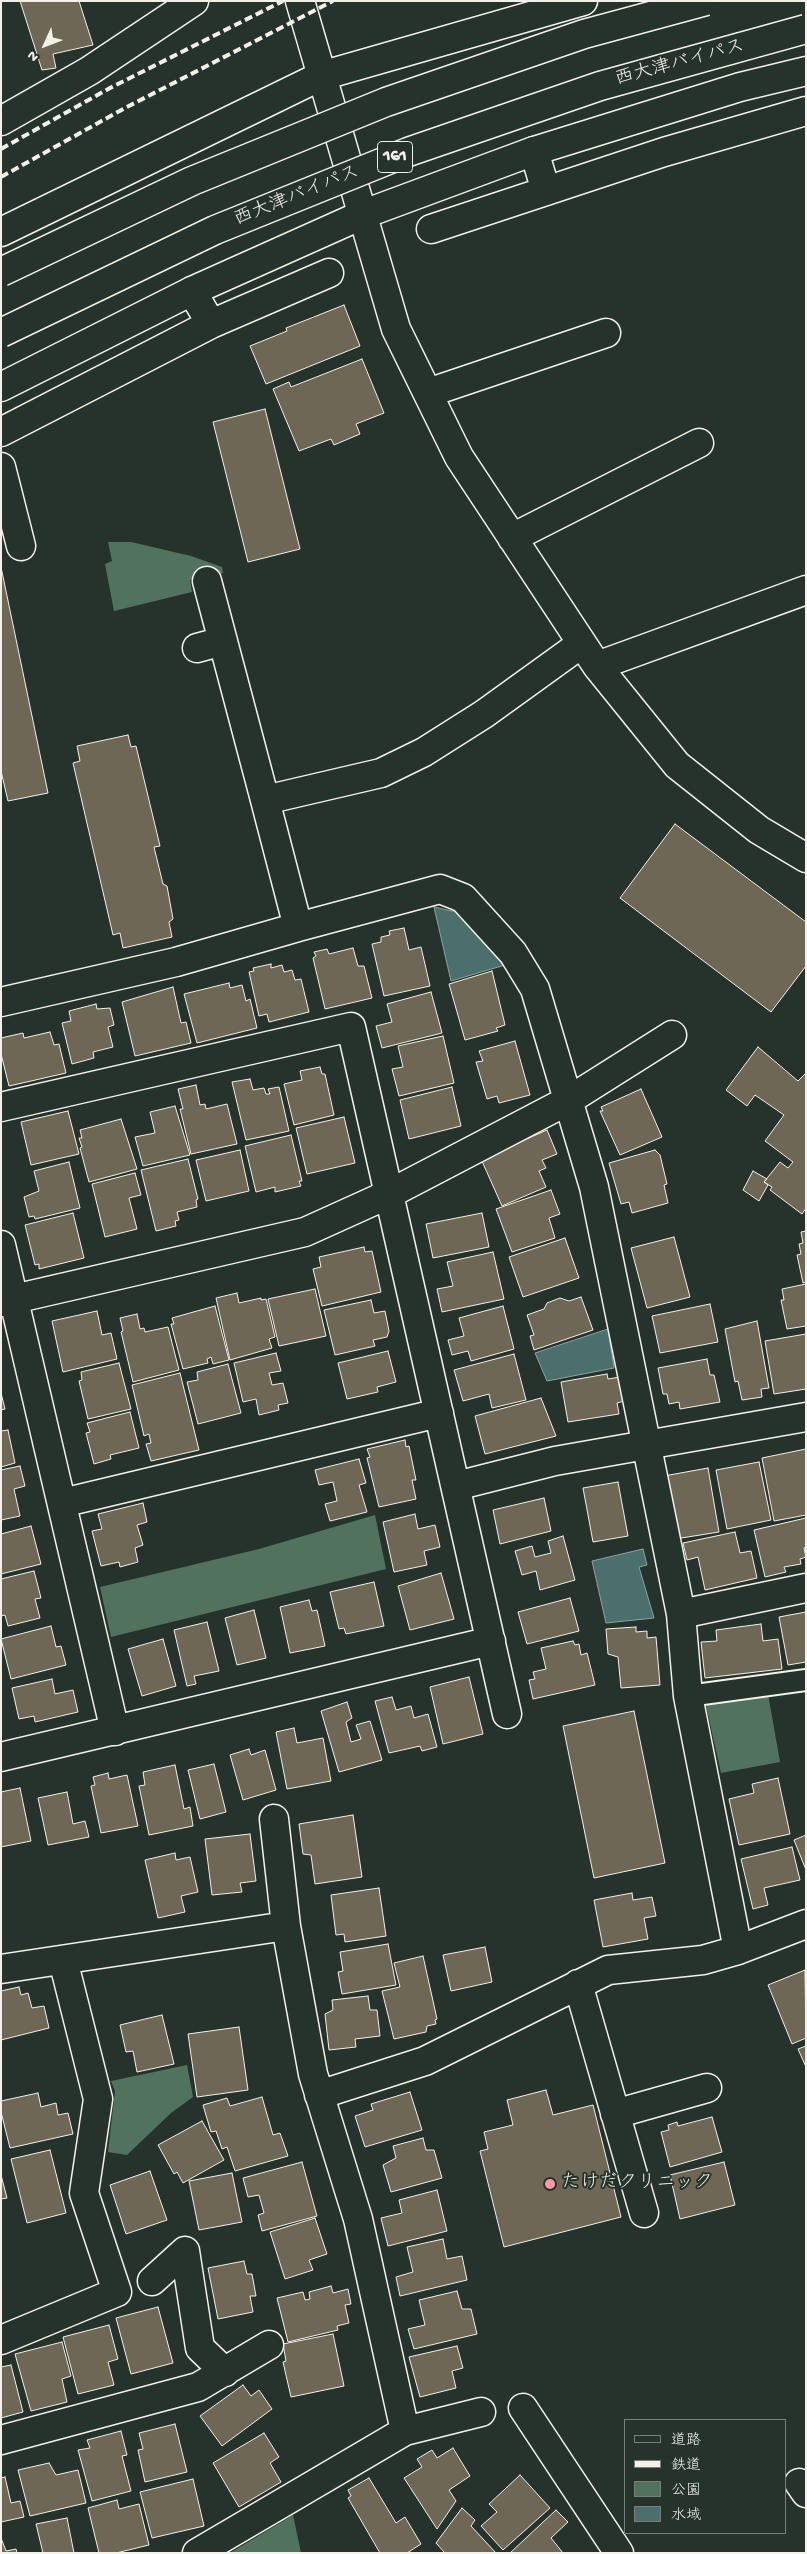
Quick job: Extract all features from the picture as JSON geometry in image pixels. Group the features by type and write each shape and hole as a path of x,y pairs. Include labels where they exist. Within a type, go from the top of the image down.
{"main road":[{"path":"1,121 89,71 194,1"},
{"path":"300,1 320,76 364,214 396,329 459,457 581,644 677,764 759,830 806,858"},
{"path":"1,232 320,76 583,1"},
{"path":"1,272 192,181 386,102 584,34 706,1"},
{"name":"西大津バイパス","path":"1,333 215,230 408,152 600,86 806,29"},
{"path":"1,387 192,291 364,214 534,151 740,87 806,71"},
{"path":"431,229 664,152 806,111"},
{"path":"534,151 546,191"},
{"path":"1,432 211,324 329,274"},
{"path":"192,291 211,324"},
{"path":"428,393 606,333"},
{"path":"512,538 699,443"},
{"path":"1,466 21,546"},
{"path":"207,581 298,927"},
{"path":"597,666 806,590"},
{"path":"197,648 223,641"},
{"path":"265,800 381,773 424,752 484,714 581,644"},
{"path":"1,1002 176,962 440,889 463,898 514,953 535,989 594,1187 681,1614 688,1696 738,1950"},
{"path":"1,1106 350,1027 508,1714"},
{"path":"8,1301 305,1232 389,1194 569,1100 672,1035"},
{"path":"1,1245 8,1301 62,1503 115,1731"},
{"path":"62,1503 439,1413"},
{"path":"456,1486 555,1461 806,1417"},
{"path":"681,1614 806,1588"},
{"path":"1,1757 491,1641"},
{"path":"274,1819 286,1926 319,2095 358,2219 405,2431"},
{"path":"319,2095 426,2061 608,1970 703,1960 738,1950 806,1924"},
{"path":"1,1969 286,1926"},
{"path":"1,2340 117,2292 84,2193 98,2099 63,1960"},
{"path":"578,1984 644,2213"},
{"path":"615,2114 707,2088"},
{"path":"152,2280 185,2251 200,2348 224,2372"},
{"path":"1,2440 198,2387 269,2345"},
{"path":"523,2408 619,2553"},
{"path":"197,2553 405,2431 482,2412"}],"lane":[{"path":"688,1696 806,1680"}],"green space":[{"path":"108,542 131,542 191,556 222,567 223,573 190,580 192,592 114,611 105,564 112,561"},
{"path":"375,1515 386,1569 111,1637 100,1587 259,1549"},
{"path":"768,1694 780,1762 721,1773 705,1701"},
{"path":"187,2065 193,2097 171,2113 127,2155 108,2152 115,2091 111,2081"},
{"path":"293,2515 301,2553 230,2553"}],"water":[{"path":"434,907 456,912 505,965 451,981"},
{"path":"608,1329 614,1368 547,1381 535,1353"},
{"path":"643,1549 647,1565 639,1567 654,1618 606,1623 592,1561"}],"building":[{"path":"20,1 79,1 93,45 53,54 56,68 42,70"},
{"path":"344,305 360,346 266,384 250,346 287,331 286,328"},
{"path":"362,359 384,413 356,424 360,434 334,445 331,439 299,451 273,389 289,382 291,387"},
{"path":"265,409 300,549 248,562 213,422"},
{"path":"1,567 48,793 8,801 1,771"},
{"path":"128,735 131,747 136,746 160,846 154,847 163,884 167,886 173,919 169,922 172,937 123,948 120,933 113,935 73,763 80,761 77,746"},
{"path":"675,824 806,922 806,966 771,1012 620,898"},
{"path":"404,928 409,950 421,947 430,986 384,996 372,944 381,942 381,937 390,935 389,931"},
{"path":"353,948 358,966 364,966 372,998 325,1009 313,958 316,956 314,952 327,949 329,954"},
{"path":"271,964 271,968 282,965 284,972 292,970 295,980 301,979 309,1012 269,1022 267,1014 259,1016 249,972 254,971 253,968"},
{"path":"492,971 505,1025 496,1028 498,1031 465,1040 449,984"},
{"path":"229,983 230,988 242,985 246,1001 250,999 257,1028 197,1043 184,994"},
{"path":"173,987 181,1023 186,1022 191,1043 135,1056 122,1002"},
{"path":"431,992 442,1033 382,1048 376,1026 392,1022 387,1004"},
{"path":"96,1004 97,1009 110,1008 114,1025 108,1027 113,1047 93,1052 94,1058 72,1064 62,1023 71,1021 69,1011"},
{"path":"50,1032 54,1045 59,1044 66,1073 9,1086 1,1054 1,1038 23,1033 24,1038"},
{"path":"443,1036 454,1083 399,1096 392,1069 403,1067 398,1046"},
{"path":"515,1041 530,1095 499,1103 497,1096 487,1099 476,1062 483,1061 479,1051"},
{"path":"758,1047 798,1081 806,1073 806,1208 802,1214 770,1190 772,1187 764,1182 780,1162 788,1168 793,1162 765,1141 784,1115 755,1095 747,1106 726,1090"},
{"path":"320,1067 322,1074 325,1074 334,1115 294,1125 284,1084 302,1080 300,1071"},
{"path":"250,1079 253,1090 264,1088 266,1094 270,1094 268,1089 279,1087 289,1131 246,1140 232,1082"},
{"path":"196,1085 200,1105 205,1104 206,1109 227,1104 237,1144 191,1154 180,1109 183,1109 178,1089"},
{"path":"452,1087 461,1126 409,1139 400,1100"},
{"path":"641,1089 662,1137 620,1155 600,1111 603,1111 601,1107"},
{"path":"175,1106 190,1155 143,1166 135,1137 155,1133 150,1112"},
{"path":"68,1111 79,1154 31,1165 21,1122"},
{"path":"344,1117 355,1163 307,1174 296,1128"},
{"path":"121,1119 137,1169 89,1182 80,1148 82,1147 79,1138 82,1138 80,1130"},
{"path":"547,1130 557,1154 542,1160 546,1168 539,1171 546,1187 502,1206 481,1159"},
{"path":"291,1135 302,1181 299,1181 301,1186 275,1192 275,1187 256,1192 245,1146"},
{"path":"240,1150 249,1191 206,1201 196,1160"},
{"path":"655,1150 660,1155 667,1184 664,1185 668,1203 632,1213 629,1202 621,1204 609,1163"},
{"path":"188,1159 198,1199 196,1200 197,1207 177,1212 179,1220 175,1221 176,1226 156,1231 141,1170"},
{"path":"69,1162 80,1208 35,1219 34,1216 29,1217 24,1197 39,1191 34,1171"},
{"path":"753,1171 767,1179 764,1182 768,1185 759,1201 743,1190"},
{"path":"135,1173 141,1195 129,1198 137,1229 105,1237 92,1184"},
{"path":"551,1190 560,1214 549,1218 555,1238 512,1252 496,1209"},
{"path":"73,1213 84,1258 39,1269 39,1264 35,1265 25,1225"},
{"path":"482,1213 489,1247 433,1258 426,1224"},
{"path":"806,1231 806,1282 803,1283 797,1255 801,1254 799,1244 803,1243 801,1232"},
{"path":"674,1237 690,1297 647,1308 631,1248"},
{"path":"565,1238 579,1278 523,1297 509,1257"},
{"path":"364,1247 365,1252 372,1251 381,1292 322,1306 313,1269 321,1267 319,1257"},
{"path":"493,1252 504,1299 442,1312 437,1289 453,1286 447,1262"},
{"path":"806,1284 806,1326 787,1329 781,1300 784,1300 782,1289"},
{"path":"315,1289 326,1336 279,1346 268,1299"},
{"path":"237,1293 239,1303 261,1298 261,1300 266,1299 275,1337 269,1339 272,1348 230,1360 216,1298"},
{"path":"581,1297 593,1330 534,1350 530,1336 534,1335 527,1315 544,1309 547,1303 560,1298 569,1301"},
{"path":"371,1300 374,1313 385,1311 389,1331 387,1337 373,1340 375,1346 335,1355 324,1310"},
{"path":"710,1304 718,1342 660,1353 652,1316"},
{"path":"215,1306 229,1360 213,1364 211,1357 207,1359 208,1363 183,1369 171,1324 174,1324 172,1318"},
{"path":"503,1306 514,1349 471,1361 468,1351 452,1355 448,1340 464,1336 459,1318"},
{"path":"97,1311 102,1335 111,1333 117,1359 63,1372 52,1321"},
{"path":"137,1314 140,1329 144,1328 145,1332 168,1327 179,1370 133,1382 121,1332 123,1331 120,1318"},
{"path":"757,1321 769,1388 761,1389 762,1397 742,1400 738,1381 735,1382 725,1329"},
{"path":"806,1334 806,1389 774,1394 765,1341"},
{"path":"388,1351 396,1382 377,1387 378,1392 347,1399 338,1363"},
{"path":"276,1353 281,1371 269,1373 272,1385 283,1383 288,1403 278,1405 279,1410 259,1415 256,1399 243,1402 234,1363"},
{"path":"514,1354 526,1400 492,1408 489,1394 463,1401 454,1370"},
{"path":"707,1359 710,1375 714,1375 720,1402 680,1409 679,1402 669,1404 667,1394 663,1394 658,1368"},
{"path":"119,1363 131,1409 88,1419 79,1381 82,1380 81,1372"},
{"path":"228,1364 241,1413 198,1424 187,1382 198,1380 197,1372"},
{"path":"180,1373 199,1450 151,1461 146,1444 151,1443 149,1434 144,1436 132,1385"},
{"path":"607,1374 608,1379 620,1377 624,1401 617,1403 619,1414 568,1422 561,1382"},
{"path":"1,1393 5,1409 1,1410"},
{"path":"541,1398 556,1436 485,1454 475,1416"},
{"path":"130,1412 139,1448 110,1455 111,1459 94,1464 86,1433 90,1432 87,1423"},
{"path":"8,1430 15,1463 1,1467 1,1431"},
{"path":"405,1440 406,1447 409,1446 416,1480 412,1480 416,1499 379,1507 367,1458 370,1457 367,1449"},
{"path":"806,1449 806,1515 774,1521 762,1458"},
{"path":"359,1459 366,1483 359,1485 367,1512 330,1521 325,1504 337,1501 333,1482 319,1485 315,1470"},
{"path":"759,1462 771,1520 727,1529 716,1470"},
{"path":"20,1466 25,1486 14,1489 20,1516 1,1520 1,1470"},
{"path":"708,1468 719,1532 675,1539 664,1476"},
{"path":"618,1482 628,1536 593,1542 583,1488"},
{"path":"544,1498 551,1531 500,1544 493,1510"},
{"path":"143,1503 147,1522 137,1525 143,1545 135,1548 138,1562 120,1567 119,1562 101,1566 92,1531 102,1529 98,1514"},
{"path":"415,1514 418,1529 435,1525 440,1547 424,1551 427,1565 394,1572 383,1522"},
{"path":"806,1518 806,1547 804,1548 806,1557 800,1559 801,1564 784,1567 786,1572 765,1577 754,1530"},
{"path":"31,1526 41,1564 1,1574 1,1534"},
{"path":"735,1532 740,1553 751,1551 757,1578 705,1590 698,1557 687,1560 683,1543"},
{"path":"563,1536 575,1580 540,1590 536,1571 522,1575 515,1551 532,1546 535,1557 551,1553 548,1541"},
{"path":"34,1571 41,1598 35,1599 40,1618 8,1626 5,1615 1,1616 1,1579"},
{"path":"441,1573 454,1619 410,1630 398,1586"},
{"path":"374,1582 384,1626 346,1634 344,1628 339,1629 330,1592"},
{"path":"570,1598 579,1631 527,1644 518,1612"},
{"path":"309,1600 312,1611 317,1610 325,1646 290,1653 280,1607"},
{"path":"254,1610 266,1658 237,1665 225,1618"},
{"path":"806,1612 806,1662 788,1665 779,1617"},
{"path":"207,1622 219,1671 194,1676 196,1684 187,1686 174,1630"},
{"path":"761,1624 763,1641 778,1639 782,1669 705,1678 701,1642 717,1641 716,1630"},
{"path":"51,1626 56,1647 61,1646 66,1665 11,1679 1,1639"},
{"path":"636,1627 636,1632 647,1631 647,1638 656,1637 660,1685 621,1688 618,1657 608,1654 606,1629"},
{"path":"163,1639 176,1686 142,1696 128,1649"},
{"path":"573,1641 575,1645 579,1644 581,1655 587,1653 595,1685 533,1699 529,1680 535,1679 533,1672 546,1669 541,1648"},
{"path":"469,1677 483,1734 443,1744 430,1687"},
{"path":"52,1679 55,1694 73,1690 78,1712 35,1722 34,1716 19,1719 12,1688"},
{"path":"392,1697 396,1710 411,1706 414,1718 428,1714 437,1747 422,1751 420,1746 389,1753 375,1701"},
{"path":"347,1702 352,1718 346,1722 351,1742 361,1739 356,1725 370,1721 382,1760 339,1772 321,1711"},
{"path":"634,1711 665,1863 594,1878 563,1726"},
{"path":"294,1728 297,1743 323,1738 331,1781 287,1789 276,1732"},
{"path":"249,1749 251,1755 265,1750 276,1790 243,1800 230,1755"},
{"path":"214,1764 226,1812 200,1819 188,1770"},
{"path":"175,1765 184,1809 190,1807 193,1826 149,1835 139,1786 145,1785 143,1772"},
{"path":"108,1773 109,1779 127,1775 138,1826 101,1833 91,1786 95,1785 93,1777"},
{"path":"778,1778 790,1834 739,1845 729,1799 754,1793 752,1784"},
{"path":"20,1788 31,1841 1,1847 1,1792"},
{"path":"67,1792 73,1824 85,1821 89,1837 48,1845 38,1798"},
{"path":"353,1815 362,1877 315,1884 311,1855 303,1854 299,1824"},
{"path":"250,1834 256,1881 240,1883 242,1892 212,1895 205,1839"},
{"path":"806,1835 806,1870 794,1840"},
{"path":"792,1847 800,1880 764,1888 768,1905 753,1909 741,1859"},
{"path":"175,1853 176,1860 190,1857 198,1892 181,1896 185,1912 158,1918 145,1860"},
{"path":"379,1888 386,1936 345,1942 344,1934 336,1935 331,1895"},
{"path":"632,1893 633,1900 652,1897 656,1916 644,1918 648,1939 603,1947 594,1900"},
{"path":"388,1944 396,1985 342,1994 338,1972 343,1971 340,1952"},
{"path":"485,1947 492,1982 451,1991 443,1955"},
{"path":"423,1956 437,2019 435,2020 436,2024 427,2026 426,2032 394,2039 382,1991 400,1987 394,1963"},
{"path":"805,1970 806,2038 792,2044 768,1985"},
{"path":"19,1987 21,1995 28,1993 32,2008 44,2006 49,2028 1,2040 1,1991"},
{"path":"368,1996 370,2010 377,2010 380,2036 355,2039 356,2047 329,2050 325,2014 333,2010 332,2000"},
{"path":"162,2015 174,2064 137,2072 133,2051 126,2052 120,2025"},
{"path":"239,2027 248,2090 197,2097 188,2034"},
{"path":"806,2046 806,2067 798,2049"},
{"name":"たけだクリニック","path":"546,2090 553,2115 593,2105 621,2217 504,2247 480,2151 488,2149 484,2132 513,2125 507,2100"},
{"path":"410,2092 422,2130 365,2147 355,2116 373,2110 371,2104"},
{"path":"38,2093 41,2107 56,2103 58,2115 68,2113 73,2134 10,2148 1,2112 1,2101"},
{"path":"262,2097 273,2135 280,2133 288,2156 235,2171 227,2147 222,2149 216,2131 211,2132 203,2105 227,2098 230,2106"},
{"path":"712,2117 722,2152 670,2167 661,2132 669,2130 668,2125 677,2122 678,2126"},
{"path":"202,2121 224,2160 183,2183 177,2172 174,2174 158,2145"},
{"path":"423,2138 426,2150 434,2150 442,2178 391,2192 383,2165 396,2158 393,2146"},
{"path":"50,2150 66,2213 27,2223 11,2159"},
{"path":"302,2162 317,2216 262,2231 258,2215 264,2213 259,2195 248,2197 243,2178"},
{"path":"724,2162 735,2205 680,2219 670,2175"},
{"path":"150,2171 167,2220 126,2234 110,2185"},
{"path":"232,2173 242,2222 199,2230 189,2181"},
{"path":"1,2175 7,2198 1,2199"},
{"path":"437,2190 447,2231 388,2246 381,2218 402,2213 399,2200"},
{"path":"315,2218 327,2254 309,2260 313,2270 285,2279 270,2232"},
{"path":"443,2239 447,2259 462,2256 467,2280 400,2296 396,2277 413,2272 407,2247"},
{"path":"244,2261 247,2274 252,2274 256,2296 250,2296 253,2312 218,2319 208,2268"},
{"path":"331,2286 333,2293 348,2289 351,2304 345,2305 349,2323 337,2326 338,2330 288,2342 277,2298 303,2292 305,2300 310,2299 309,2292"},
{"path":"457,2291 462,2309 471,2309 477,2334 414,2349 408,2329 425,2325 419,2300"},
{"path":"158,2307 173,2363 131,2374 116,2318"},
{"path":"109,2325 118,2359 108,2362 114,2385 78,2394 63,2337"},
{"path":"333,2334 344,2386 291,2397 283,2362 286,2361 283,2344"},
{"path":"62,2342 71,2376 62,2379 67,2402 31,2411 15,2354"},
{"path":"457,2346 463,2368 452,2371 456,2388 420,2397 409,2357"},
{"path":"11,2365 23,2412 1,2418 1,2367"},
{"path":"243,2385 251,2396 259,2390 272,2409 222,2446 200,2416"},
{"path":"175,2424 187,2472 145,2482 138,2450 143,2449 139,2433"},
{"path":"121,2431 127,2455 122,2456 131,2491 92,2501 78,2450 90,2448 87,2440"},
{"path":"264,2433 279,2457 270,2463 281,2482 239,2507 213,2463"},
{"path":"453,2448 470,2476 449,2490 456,2501 437,2529 404,2478 422,2467 417,2459 432,2450 437,2458"},
{"path":"49,2463 56,2475 78,2470 86,2503 30,2516 18,2470"},
{"path":"520,2475 550,2508 503,2550 481,2526 497,2512 489,2504"},
{"path":"5,2477 11,2503 20,2501 24,2517 1,2522 1,2478"},
{"path":"369,2478 396,2523 405,2517 421,2544 407,2553 380,2553 348,2498 351,2496 348,2490"},
{"path":"193,2479 204,2526 152,2538 140,2492"},
{"path":"117,2500 119,2509 139,2504 149,2545 116,2553 99,2553 88,2508"},
{"path":"462,2508 475,2520 471,2526 496,2553 445,2553 436,2543"},
{"path":"556,2510 568,2522 551,2538 563,2553 510,2553"},
{"path":"67,2518 74,2553 43,2553 36,2524"},
{"path":"1,2538 6,2551 16,2549 17,2553 1,2553"}],"railway":[{"path":"1,149 110,88 283,1"},
{"path":"1,177 125,108 333,1"}],"place":[{"name":"たけだクリニック","path":"550,2184"}]}
